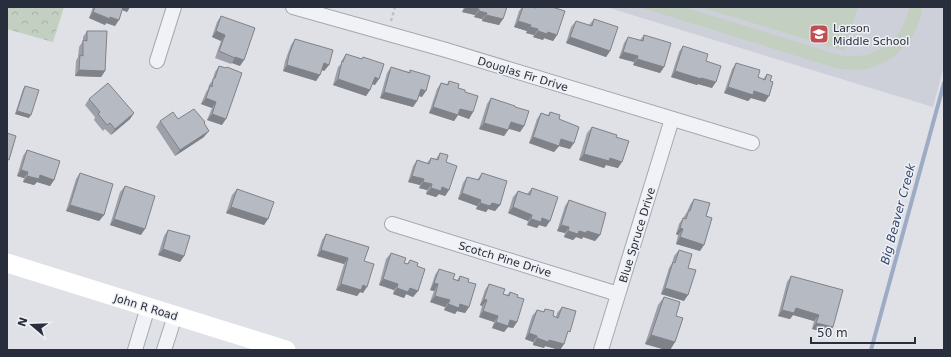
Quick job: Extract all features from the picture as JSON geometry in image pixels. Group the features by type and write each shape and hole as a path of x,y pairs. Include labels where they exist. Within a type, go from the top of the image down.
{"main road":[{"name":"John R Road","path":"7,263 286,350"}],"street":[{"path":"157,61 174,7"},
{"name":"Douglas Fir Drive","path":"293,7 446,50 752,143"},
{"name":"Blue Spruce Drive","path":"601,350 672,119"},
{"name":"Scotch Pine Drive","path":"392,224 618,294"},
{"path":"135,350 148,307"},
{"path":"164,350 175,316"}],"path":[{"path":"390,25 395,7"}],"shaded area":[{"name":"Larson Middle School","path":"606,7 944,7 944,66 933,107"}],"green space":[{"path":"7,7 64,7 53,42 7,29"},
{"path":"639,7 684,7 836,54 861,56 873,53 892,40 900,31 906,20 909,7 922,7 920,18 911,38 896,55 877,66 857,70 832,67"},
{"path":"701,7 858,7 844,51"}],"building":[{"path":"95,7 123,7 119,20 110,17 110,19 93,12"},
{"path":"472,7 507,7 503,19 486,15 487,13"},
{"path":"523,7 552,7 565,11 557,35 538,31 538,29 530,27 531,25 518,21"},
{"path":"221,16 255,28 244,60 219,51 225,35 216,31"},
{"path":"594,19 618,27 610,51 570,37 576,21 592,26"},
{"path":"87,31 107,31 105,71 79,70 80,55 83,56 83,40 87,41"},
{"path":"644,35 671,43 664,67 637,59 638,56 623,52 628,37 643,41"},
{"path":"295,39 333,50 329,65 324,63 320,75 287,65"},
{"path":"683,46 708,54 706,61 721,66 716,82 675,71"},
{"path":"346,54 362,59 363,57 384,64 379,79 375,77 370,90 338,79 342,61 343,62"},
{"path":"736,63 760,70 758,77 765,80 767,74 772,76 770,81 773,82 769,96 754,91 753,95 728,87"},
{"path":"219,66 227,67 242,73 226,119 212,114 216,102 206,98 210,86 212,87 213,79 215,78"},
{"path":"391,67 410,73 410,70 430,76 426,91 421,89 417,101 384,92"},
{"path":"449,81 459,84 458,88 465,90 465,92 478,96 473,112 460,109 458,115 433,107 441,83 448,85"},
{"path":"108,83 134,113 115,129 110,123 107,125 98,114 100,112 89,99"},
{"path":"25,86 39,90 31,115 17,111"},
{"path":"491,98 529,111 524,126 511,122 508,130 484,123"},
{"path":"194,109 205,122 204,123 209,131 180,150 160,121 173,112 178,119"},
{"path":"550,112 560,115 559,119 579,127 574,143 561,139 559,146 533,137 541,113 549,116"},
{"path":"592,127 617,135 616,137 629,141 622,162 610,158 609,161 584,154"},
{"path":"7,133 16,136 9,160 7,159"},
{"path":"27,150 60,161 54,180 40,175 39,179 27,176 28,172 21,170"},
{"path":"440,153 448,155 446,162 457,166 449,190 442,187 441,191 431,188 432,184 423,182 424,179 412,176 417,160 429,164 431,158 438,160"},
{"path":"80,173 113,184 104,215 70,205"},
{"path":"482,173 507,181 500,205 492,203 490,206 480,203 481,200 462,193 467,177 479,180"},
{"path":"125,186 155,196 145,229 114,219"},
{"path":"532,188 558,197 550,221 542,218 541,222 531,219 532,215 513,207 518,191 530,195"},
{"path":"237,189 274,202 268,219 231,207"},
{"path":"694,199 710,203 706,216 712,218 704,245 680,237 683,229 680,228 683,218 686,219"},
{"path":"569,200 606,213 600,235 587,231 586,233 579,231 578,234 568,231 569,227 561,225"},
{"path":"168,230 190,236 184,256 163,249"},
{"path":"326,234 369,247 364,261 374,264 367,287 363,285 361,290 341,284 348,258 321,250"},
{"path":"679,250 692,254 688,268 696,270 688,295 665,288 673,262 675,263"},
{"path":"391,253 406,258 404,263 408,264 410,260 418,263 417,266 425,269 418,291 410,288 408,292 397,288 398,284 383,279"},
{"path":"439,269 455,274 453,279 459,281 460,276 469,279 468,282 476,284 469,307 460,304 459,308 448,304 450,300 435,296 438,284 434,283"},
{"path":"791,276 843,290 833,327 816,323 819,315 796,308 794,313 782,310"},
{"path":"489,284 505,289 503,294 509,296 510,292 518,295 517,297 524,299 517,322 510,320 508,326 496,322 498,316 483,311 487,300 484,299"},
{"path":"664,297 680,302 676,316 683,318 675,342 651,335"},
{"path":"562,307 576,311 570,332 568,331 564,344 549,340 548,342 529,333 537,310 544,312 545,309 554,311 553,316 558,318"}],"waterway":[{"name":"Big Beaver Creek","path":"871,350 944,83"}],"place":[{"name":"Larson Middle School","path":"819,34"}]}
